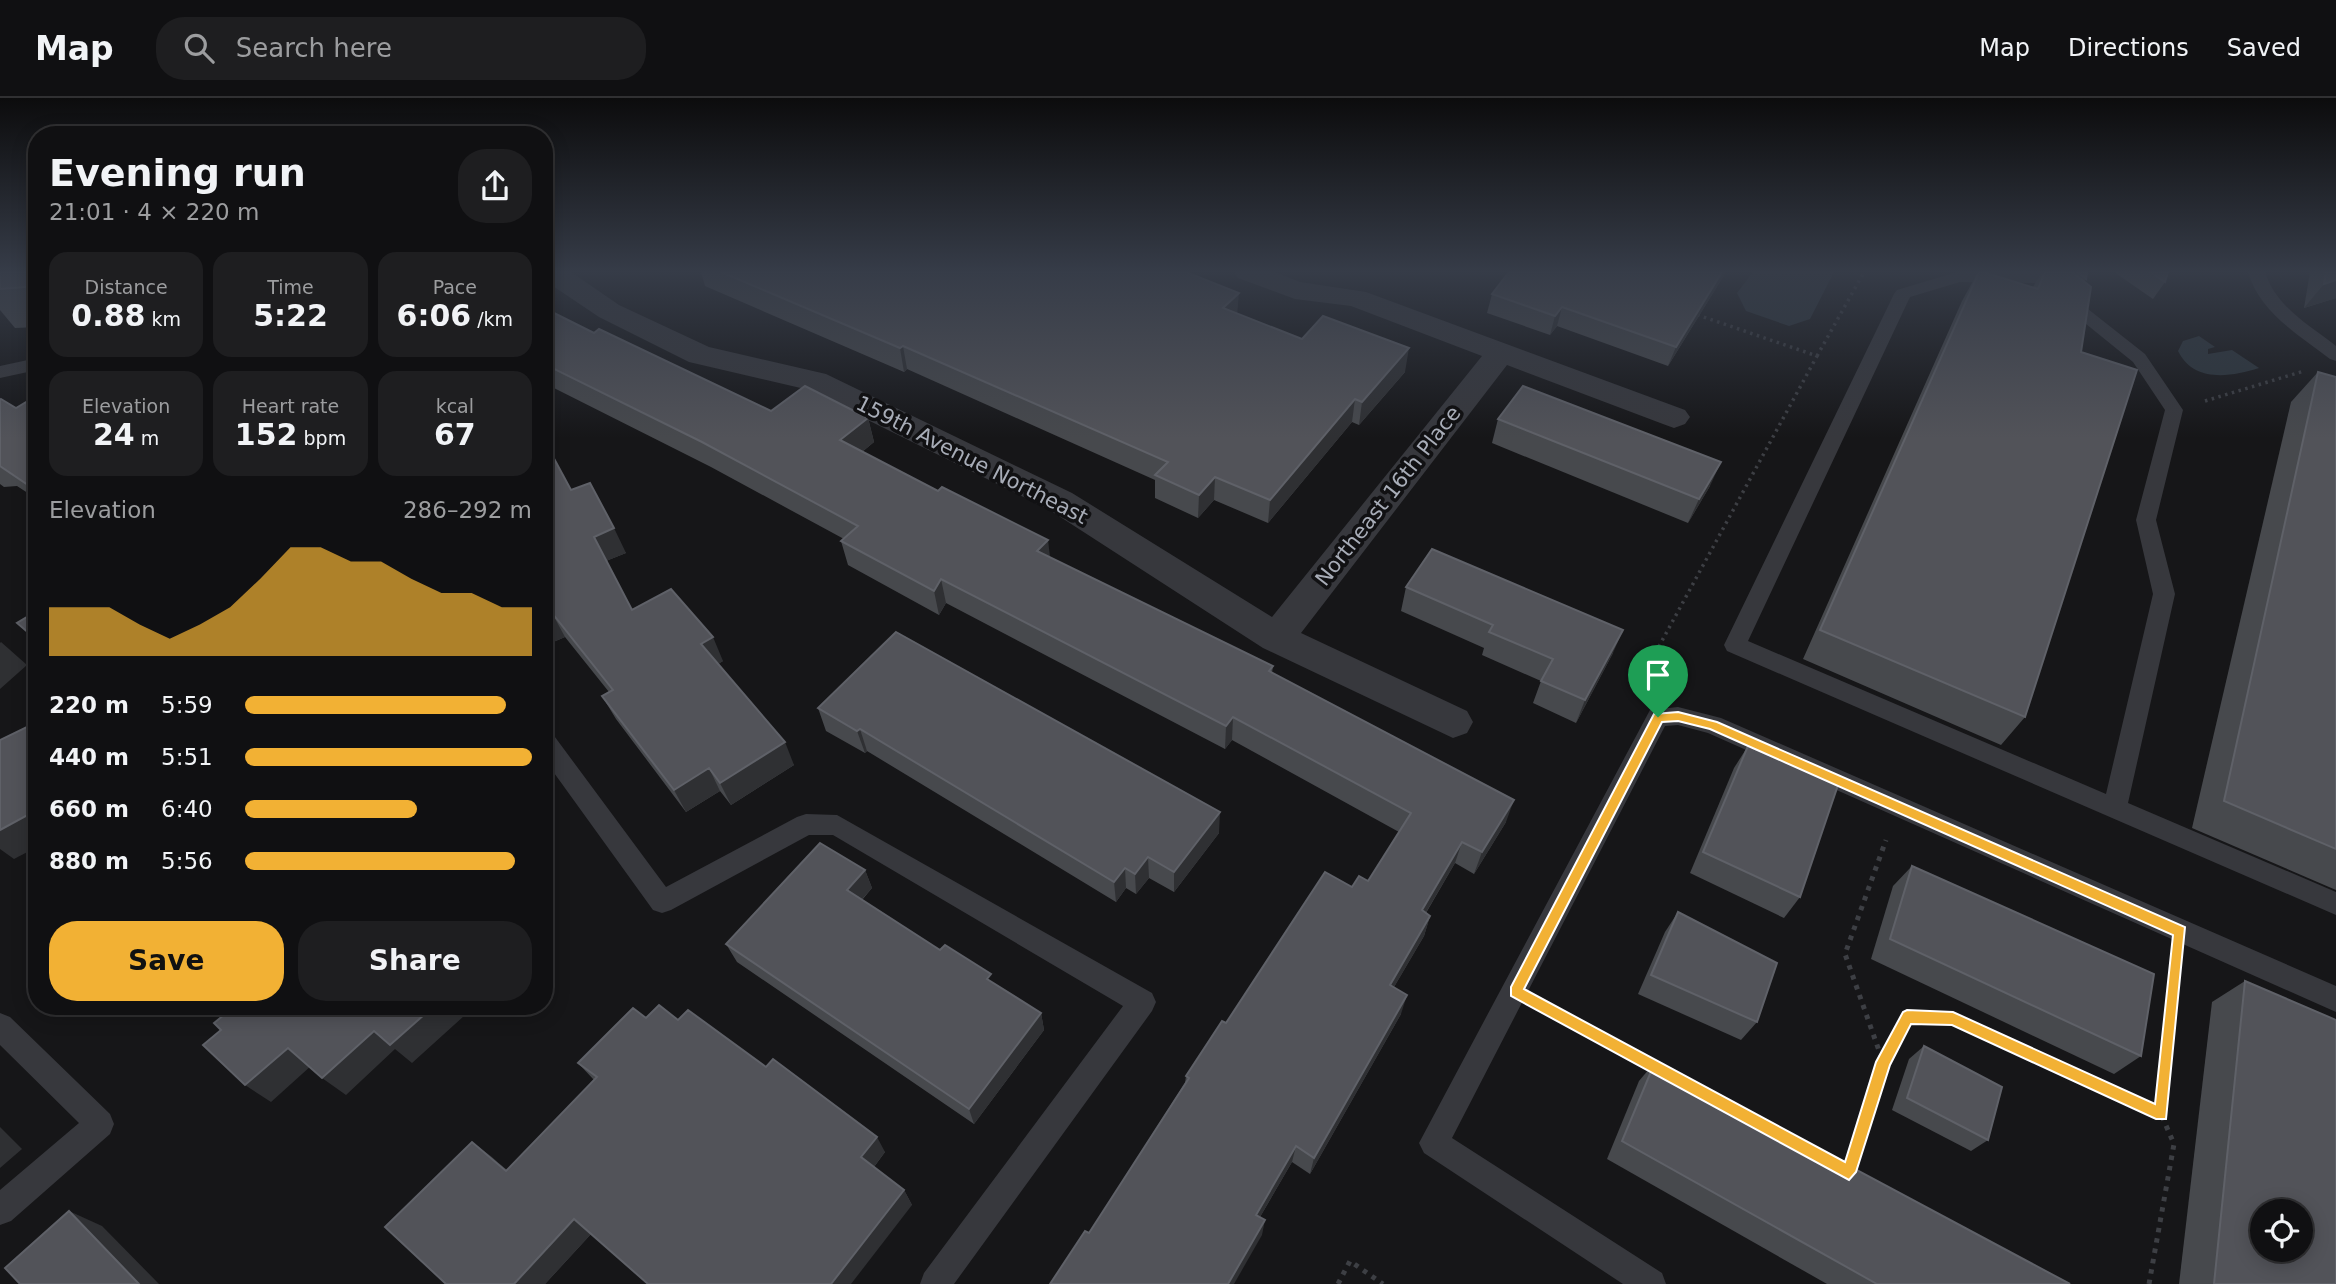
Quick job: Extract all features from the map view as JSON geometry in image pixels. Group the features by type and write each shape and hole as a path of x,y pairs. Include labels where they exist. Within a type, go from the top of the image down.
{"street":[{"name":"159th Avenue Northeast","path":"643,327 700,355 815,381 1060,501 1276,638 1453,722"},
{"path":"1433,327 1674,417"},
{"name":"Northeast 16th Place","path":"1276,638 1500,353"}],"lane":[{"path":"1887,327 1735,645 2336,904"},
{"path":"2100,327 2139,358 2174,410 2146,520 2164,594 2115,809"},
{"path":"2302,327 2336,355"},
{"path":"0,372 28,366"},
{"path":"1651,1284 1434,1143 1658,717 1678,716 1713,725 2336,999"},
{"path":"553,752 662,902 806,824 837,825 1142,1002 934,1284"},
{"path":"0,1026 100,1124 0,1210"}],"path":[{"path":"1734,327 1816,355"},
{"path":"1675,688 1662,683 1650,661 1832,327"},
{"path":"2174,410 2311,369"},
{"path":"1883,1062 1845,954 1899,806"},
{"path":"2149,1284 2174,1144 2161,1114 2180,932"},
{"path":"1516,991 1658,1069"},
{"path":"1849,1172 1883,1062 1907,1017 1953,1019 2161,1114"},
{"path":"1837,1166 1861,1178"},
{"path":"1338,1284 1350,1261 1383,1284"}],"shaded area":[{"path":"2199,336 2215,347 2208,349 2208,354 2232,350 2259,368 2236,374 2214,375 2193,368 2178,351 2183,341"}],"building":[{"path":"553,327 583,327 594,333 599,329 771,411 805,386 868,418 840,440 938,491 942,487 1048,540 1037,551 1273,666 1269,671 1514,800 1482,852 1462,842 1422,910 1430,916 1390,985 1407,995 1314,1158 1296,1146 1256,1215 1265,1220 1228,1284 1050,1284 1085,1231 1089,1233 1189,1078 1186,1076 1222,1021 1226,1023 1325,872 1352,887 1359,876 1368,881 1411,813 1233,717 1226,726 941,579 934,591 841,541 858,526 702,442 553,368"},
{"path":"851,327 1272,327 1302,339 1313,327 1353,327 1409,348 1362,402 1355,399 1270,500 1215,477 1199,495 1155,475 1168,462 903,346 900,348"},
{"path":"1620,327 1688,327 1676,347"},
{"path":"1954,327 2085,327 2081,352 2137,370 2025,717 1820,630"},
{"path":"2318,372 2336,377 2336,849 2224,801"},
{"path":"1523,386 1721,462 1699,499 1498,419"},
{"path":"0,400 16,408 28,401 28,485 0,466"},
{"path":"553,457 571,490 590,483 614,528 594,537 632,610 671,589 713,637 701,644 785,742 720,783 709,768 674,790 602,696 613,690 553,614"},
{"path":"1432,549 1623,630 1585,700 1541,681 1553,659 1489,632 1493,625 1406,587"},
{"path":"28,616 28,632 17,623"},
{"path":"896,632 1220,812 1174,872 1148,857 1135,874 1125,868 1114,882 860,729 857,731 818,708"},
{"path":"28,726 28,815 0,830 0,740"},
{"path":"1748,746 1838,785 1800,897 1703,852"},
{"path":"820,843 865,870 847,890 940,950 945,945 991,974 987,979 1041,1013 969,1109 726,944"},
{"path":"1912,866 2154,974 2141,1056 1890,939"},
{"path":"1678,912 1777,963 1757,1022 1651,975"},
{"path":"2245,981 2336,1020 2336,1284 2214,1284"},
{"path":"659,1005 678,1020 688,1010 766,1067 773,1059 877,1137 861,1157 904,1190 831,1284 648,1284 574,1219 514,1284 446,1284 385,1227 472,1142 506,1171 597,1077 578,1063 633,1008 646,1018"},
{"path":"224,1015 424,1015 390,1045 374,1031 322,1078 288,1048 245,1085 203,1045 221,1030 214,1023"},
{"path":"1924,1046 2002,1087 1988,1140 1907,1098"},
{"path":"1655,1062 2070,1284 1877,1284 1622,1141"},
{"path":"69,1211 139,1284 20,1284 5,1268"}],"route":[{"path":"1678,716 1713,725 2180,932 2161,1114 1953,1019 1907,1017 1883,1062 1849,1172 1516,991 1658,717 1678,716"}]}
